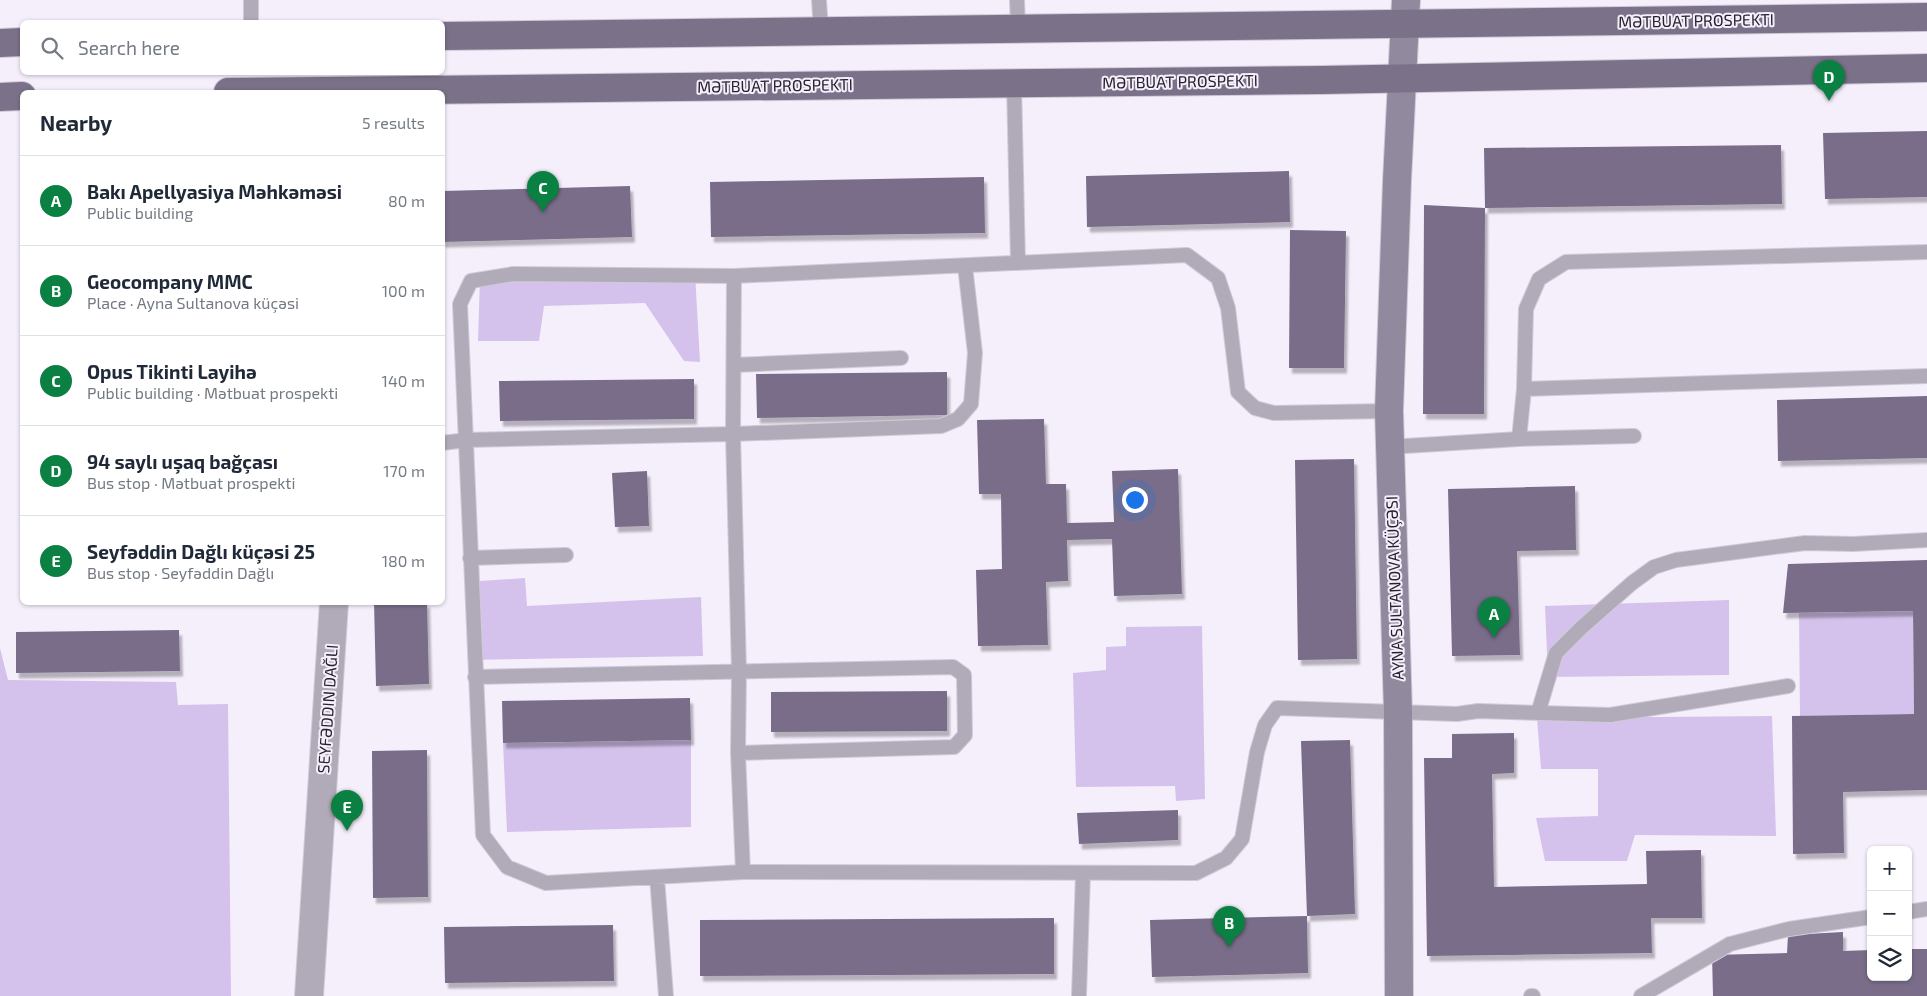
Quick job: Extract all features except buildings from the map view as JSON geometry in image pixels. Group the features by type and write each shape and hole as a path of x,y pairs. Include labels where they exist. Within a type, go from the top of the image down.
{"main road":[{"name":"MƏTBUAT PROSPEKTI","path":"1018,28 1322,24 1406,12 1464,24 1927,17"},
{"name":"AYNA SULTANOVA KÜÇƏSI","path":"1400,996 1398,712 1389,411 1397,181 1406,12"},
{"path":"445,36 1018,28"},
{"path":"0,43 20,42"},
{"name":"MƏTBUAT PROSPEKTI","path":"366,90 1322,80 1927,68"},
{"path":"0,97 20,96"}],"street":[{"path":"445,103 483,88"},
{"path":"309,996 334,605"}],"lane":[{"path":"251,0 251,20"},
{"path":"819,0 821,31"},
{"path":"1017,0 1018,28"},
{"path":"1014,83 1018,263"},
{"path":"1519,439 1524,389 1526,310 1539,279 1566,262 1927,252"},
{"path":"1389,411 1274,413 1255,408 1238,392 1228,308 1218,278 1187,255 734,276 512,274 471,281 460,304 483,835 507,867 546,883 743,872 1196,873 1226,858 1242,838 1257,752 1265,726 1277,708 1457,714 1478,711 1610,715 1788,686"},
{"path":"445,444 467,440 733,434 941,426 958,419 971,404 975,353 965,266"},
{"path":"734,276 733,434 740,672 738,753 743,872"},
{"path":"734,364 901,358"},
{"path":"1524,389 1927,376"},
{"path":"1389,447 1519,439 1634,436"},
{"path":"1538,713 1556,653 1632,583 1654,567 1676,560 1805,543 1853,544 1927,540"},
{"path":"470,558 566,555"},
{"path":"475,677 953,667 964,675 965,735 954,747 738,753"},
{"path":"1079,996 1083,874"},
{"path":"657,877 666,996"},
{"path":"1912,911 1927,909"},
{"path":"1640,996 1730,944 1789,929 1867,918"}],"shaded area":[{"path":"695,273 700,362 684,361 645,303 544,306 539,341 478,341 480,278"},
{"path":"525,578 527,606 701,597 703,656 468,660 465,582"},
{"path":"1729,600 1729,675 1548,677 1545,606"},
{"path":"1913,611 1914,714 1800,716 1799,613"},
{"path":"1202,626 1205,799 1176,801 1175,786 1076,787 1073,673 1106,670 1106,647 1126,646 1126,627"},
{"path":"0,648 8,680 176,682 178,705 228,704 231,996 0,996"},
{"path":"1772,716 1776,836 1635,835 1627,861 1545,861 1536,818 1598,816 1598,769 1541,769 1537,718"},
{"path":"691,740 691,827 507,832 503,743"}],"place":[{"name":"94 saylı uşaq bağçası","path":"1829,101"},
{"name":"Opus Tikinti Layihə","path":"543,212"},
{"name":"Bakı Apellyasiya Məhkəməsi","path":"1494,638"},
{"name":"Seyfəddin Dağlı küçəsi 25","path":"347,831"},
{"name":"Geocompany MMC","path":"1229,947"}]}
